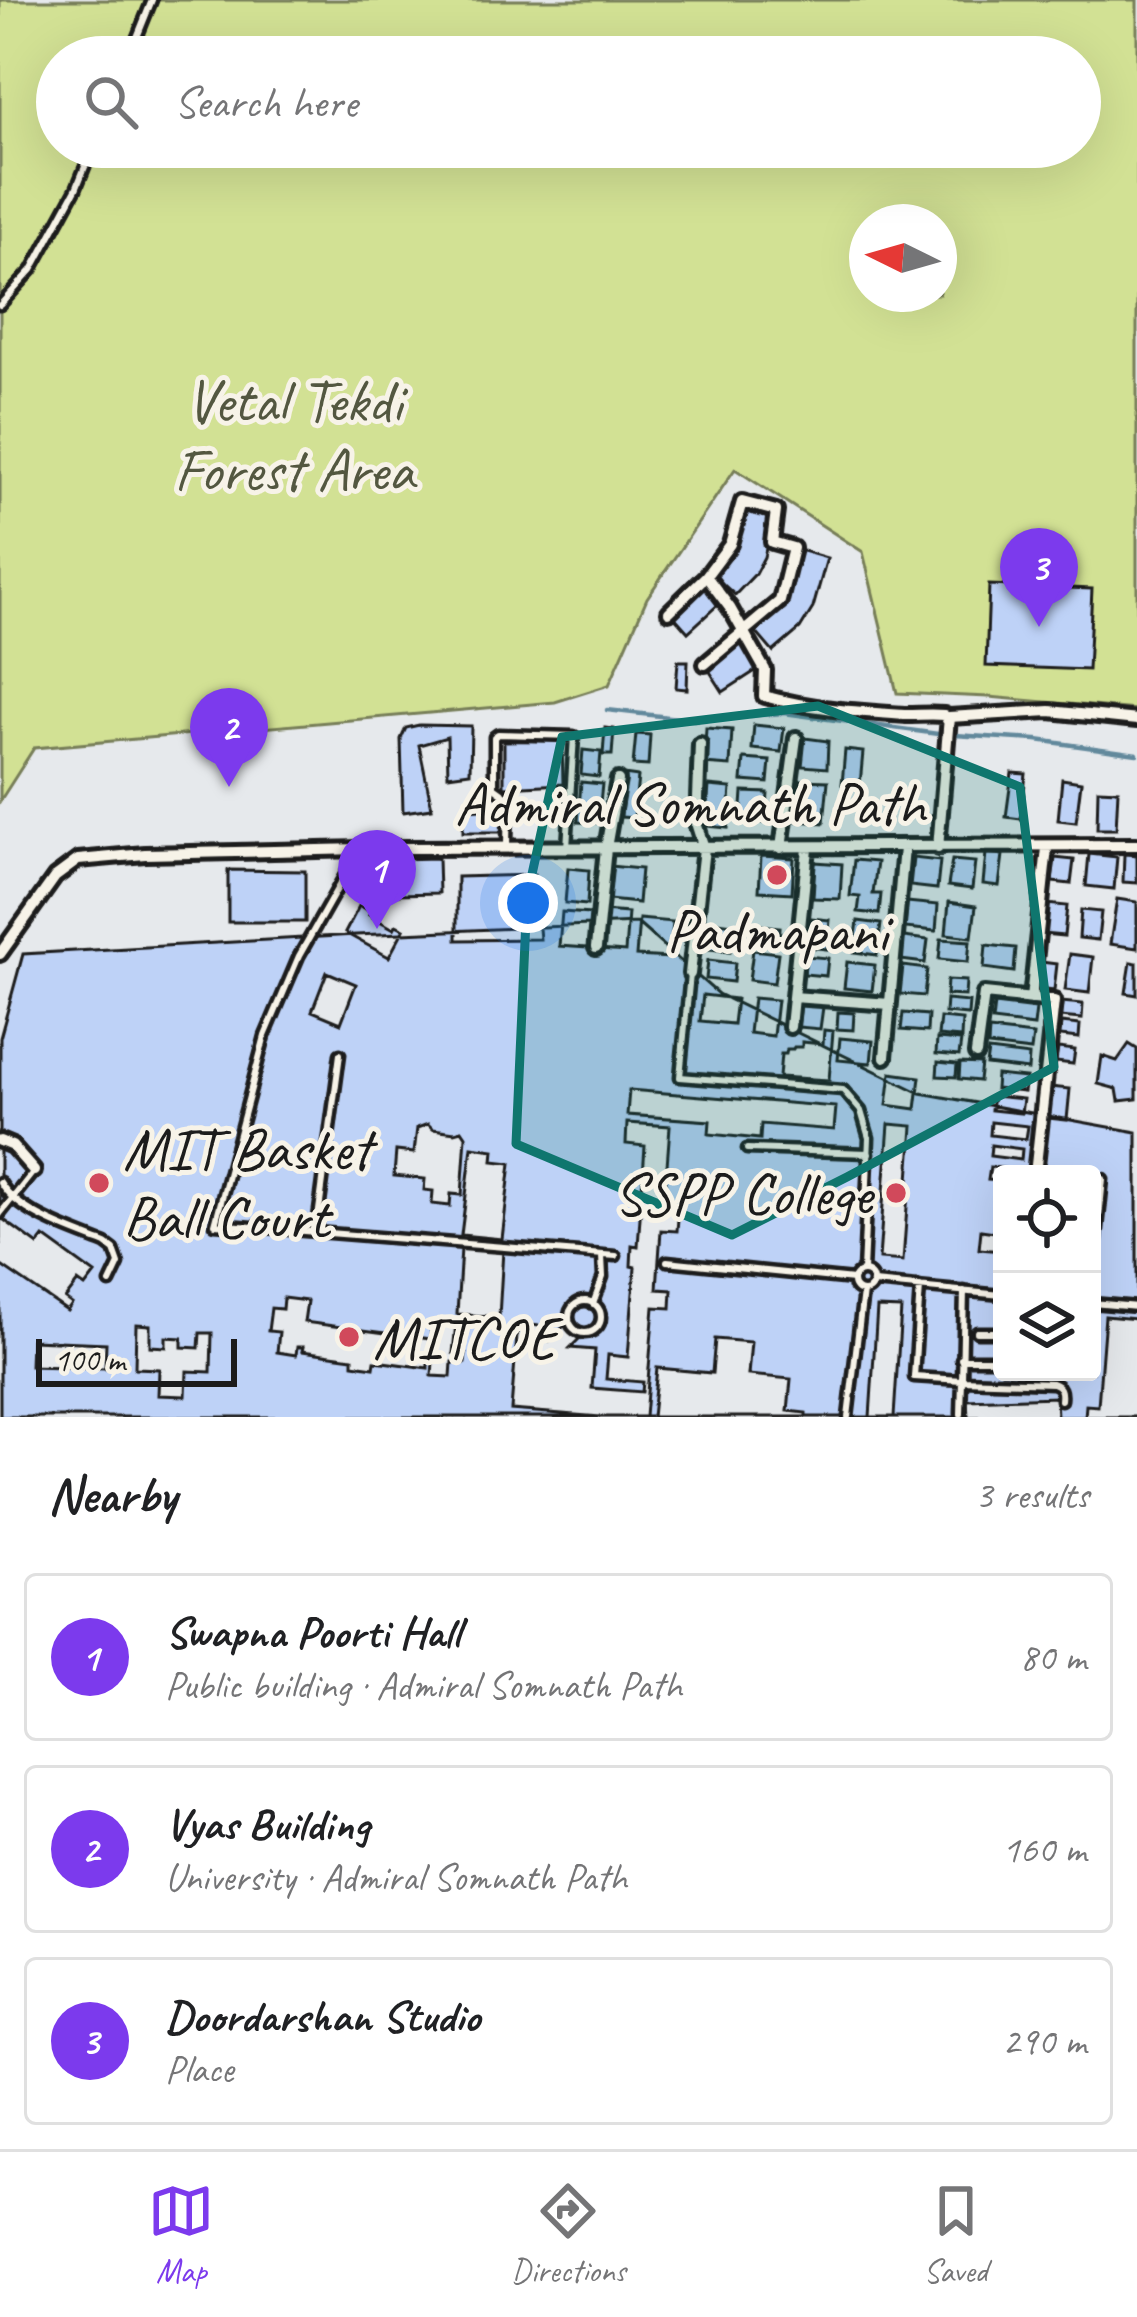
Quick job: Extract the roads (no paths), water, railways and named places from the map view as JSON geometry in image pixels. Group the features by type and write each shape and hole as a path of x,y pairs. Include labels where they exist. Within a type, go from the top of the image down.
{"street":[{"path":"669,612 730,544 742,502 776,511 772,542 794,548 780,601 705,664"},
{"path":"706,576 765,670 764,697 791,704 944,715 938,848"},
{"path":"946,722 953,715 1050,710 1137,720"},
{"path":"781,848 796,738"},
{"path":"690,974 704,848 698,826 700,744"},
{"path":"596,948 618,780"},
{"name":"Admiral Somnath Path","path":"0,954 55,877 78,860 360,849 1137,845"},
{"path":"790,1027 808,848"},
{"path":"885,1058 904,848"},
{"path":"1031,999 1047,848"},
{"path":"976,1054 984,994 1054,1001 1036,1165"},
{"path":"793,997 890,1004"},
{"path":"0,1141 12,1146 34,1171"}],"lane":[{"path":"137,36 152,0"},
{"path":"0,304 32,271 84,168"},
{"path":"507,848 508,797 494,787 498,734 574,736 567,848"},
{"path":"360,849 299,956 265,1036 215,1224 616,1256"},
{"path":"690,974 680,1077 843,1090 861,1111 869,1138 863,1271"},
{"path":"316,1233 340,1054"},
{"path":"747,1148 868,1153"},
{"path":"0,1214 34,1171"},
{"path":"1093,1273 1103,1179"},
{"path":"0,1182 13,1200 113,1250 119,1264 110,1282"},
{"path":"593,1304 603,1276 602,1255"},
{"path":"668,1261 853,1280"},
{"path":"863,1271 874,1283 863,1292 855,1289 853,1280 863,1271"},
{"path":"874,1283 993,1294"},
{"path":"920,1287 914,1378 1052,1383 1062,1391 1061,1400"},
{"path":"961,1414 964,1291"},
{"path":"848,1417 863,1292"},
{"path":"593,1304 600,1312 598,1326 590,1332 576,1330 569,1316 574,1307 593,1304"},
{"path":"1101,1304 1137,1306"},
{"path":"977,1332 993,1332"},
{"path":"961,1359 993,1359"}],"waterway":[{"path":"607,710 695,720 784,713 1137,754"}],"place":[{"name":"Doordarshan Studio","path":"1039,627"},
{"name":"Vyas Building","path":"229,787"},
{"name":"Padmapani","path":"777,875"},
{"name":"Swapna Poorti Hall","path":"377,929"},
{"name":"MIT Basket Ball Court","path":"99,1183"},
{"name":"SSPP College","path":"896,1193"},
{"name":"MITCOE","path":"349,1337"}],"park label":[{"name":"Vetal Tekdi Forest Area","path":"294,434"}]}
